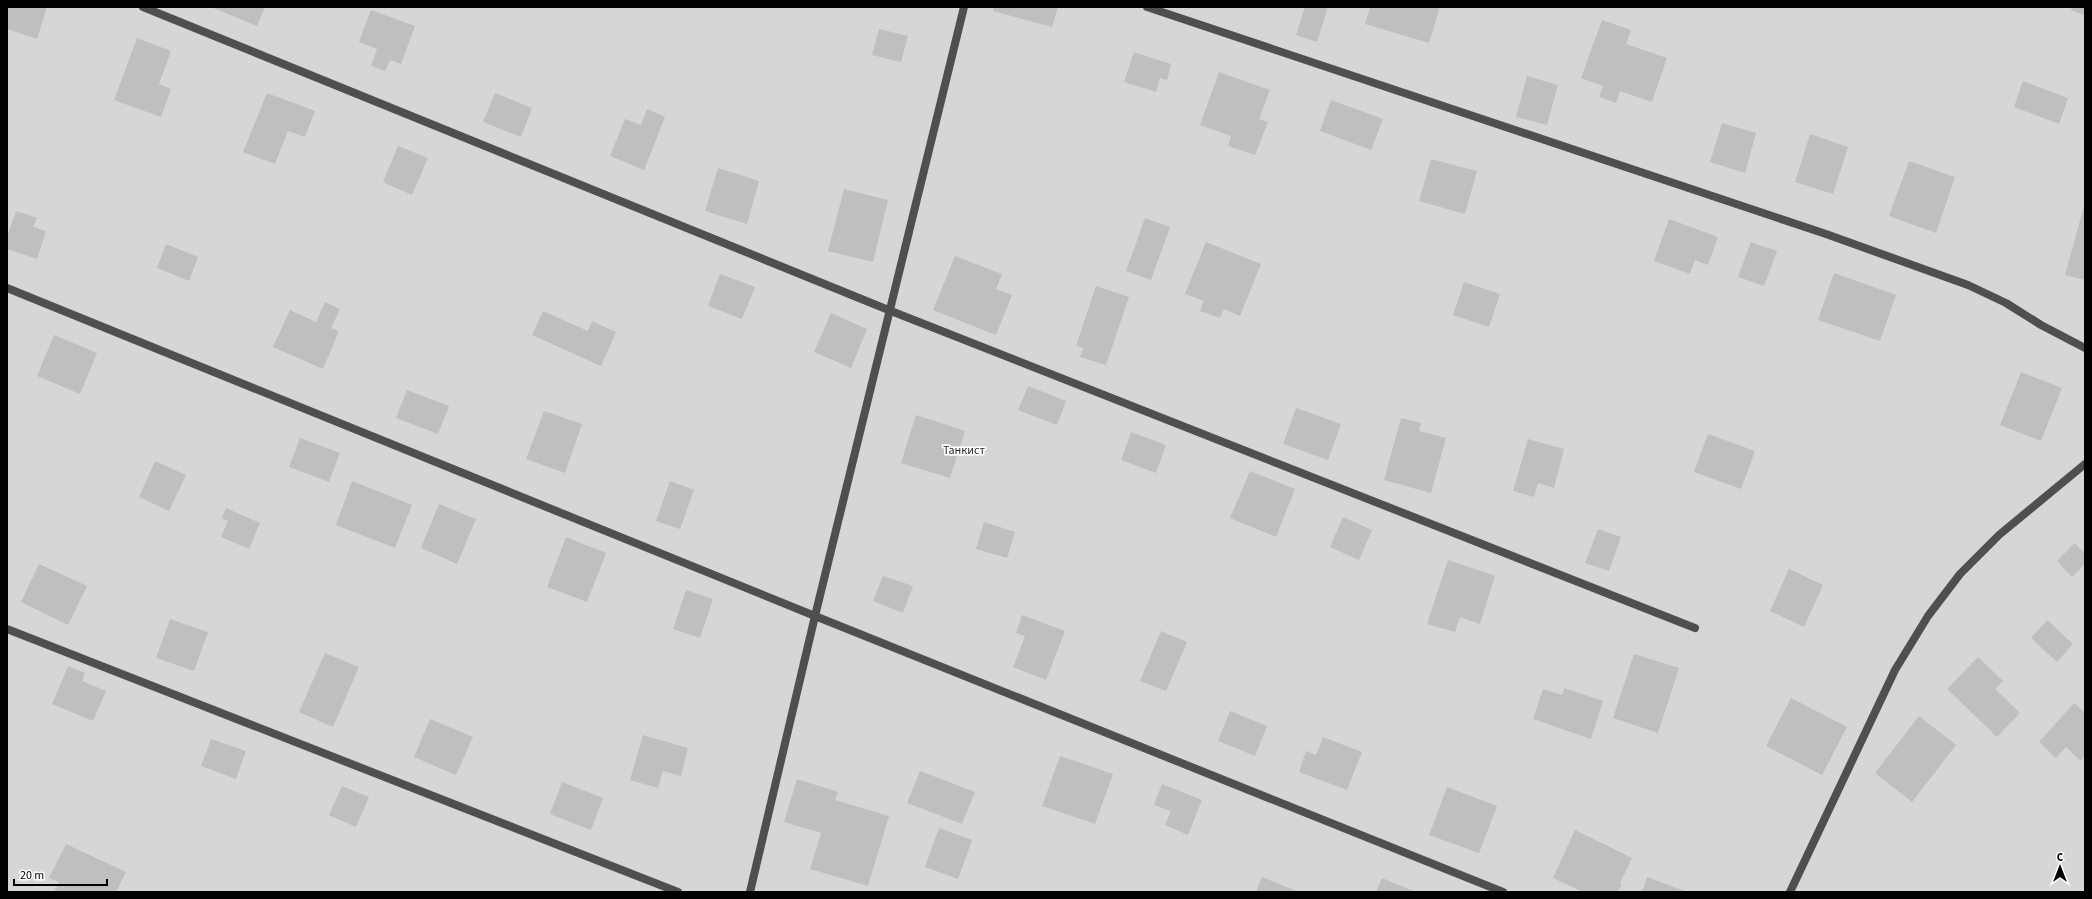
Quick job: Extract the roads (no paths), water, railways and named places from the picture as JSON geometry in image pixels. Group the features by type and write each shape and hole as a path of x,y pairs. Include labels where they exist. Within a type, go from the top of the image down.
{"lane":[{"path":"143,7 891,311 1695,628"},
{"path":"1147,7 1826,234 1968,285 2006,303 2041,325 2085,348"},
{"path":"750,892 815,616 891,311 961,8"},
{"path":"7,288 815,616 1504,892"},
{"path":"1790,892 1895,670 1928,616 1960,574 1999,535 2085,464"},
{"path":"7,628 678,892"}],"park label":[{"name":"Танкист","path":"964,450"}]}
